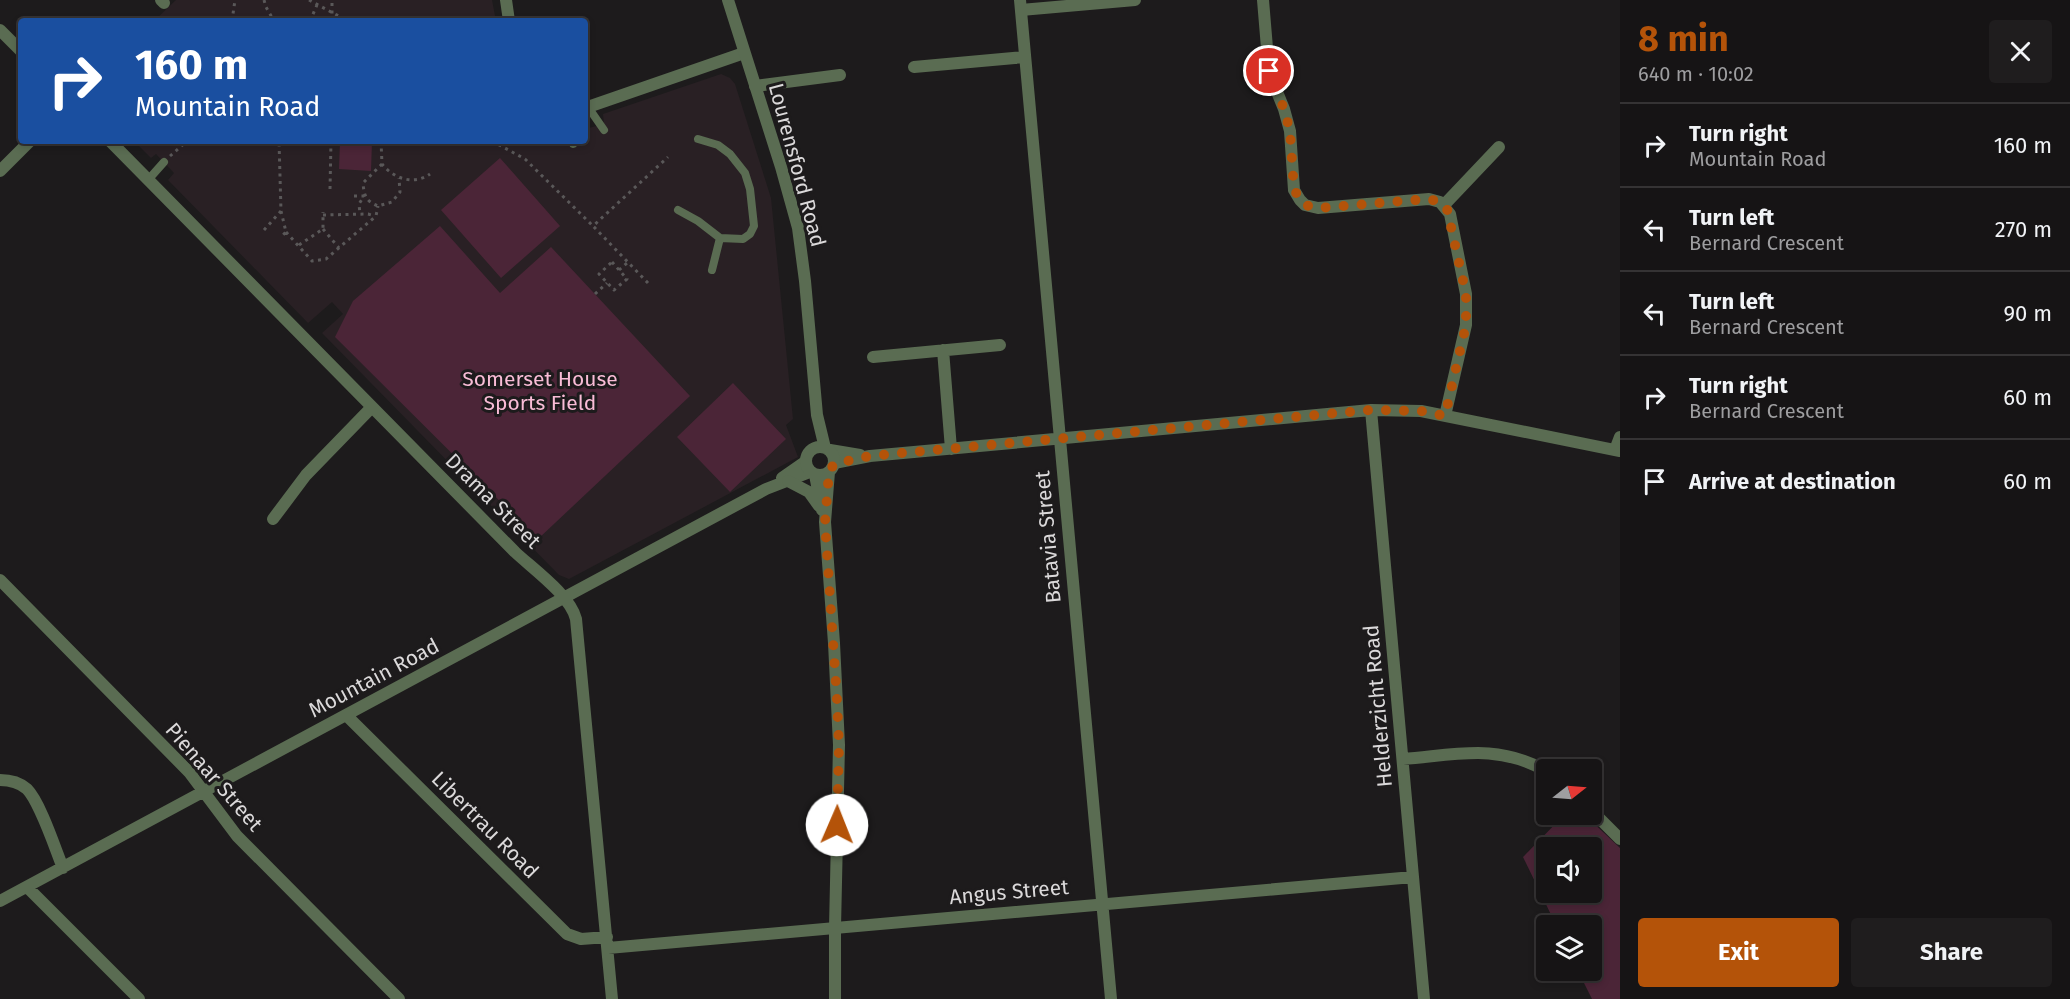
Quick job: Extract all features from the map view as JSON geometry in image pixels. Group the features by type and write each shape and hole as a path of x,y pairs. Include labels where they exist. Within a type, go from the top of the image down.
{"street":[{"path":"506,0 509,18"},
{"name":"Lourensford Road","path":"728,0 798,228 817,415 828,449"},
{"path":"1021,5 1135,0"},
{"path":"1263,0 1269,71 1287,120 1293,185 1300,200 1311,207 1318,208 1429,199 1437,200 1450,214 1467,310 1466,325 1445,416"},
{"name":"Batavia Street","path":"1021,5 1111,999"},
{"path":"0,30 18,48"},
{"path":"588,107 744,53"},
{"path":"914,68 1025,57"},
{"path":"755,86 840,75"},
{"path":"0,171 27,144"},
{"name":"Drama Street","path":"113,144 515,552 565,597 572,607 576,619 612,999"},
{"path":"1444,205 1499,147"},
{"path":"873,357 1000,345"},
{"path":"943,350 951,449"},
{"path":"273,519 306,475 372,407"},
{"path":"810,470 825,475 832,468 870,456 1371,410 1421,411 1618,450 1620,437"},
{"name":"Helderzicht Road","path":"1371,410 1424,999"},
{"name":"Lourensford Road","path":"811,450 817,415"},
{"path":"835,999 839,746 834,643 824,517 807,455 818,447 870,456"},
{"path":"824,517 834,456 828,449"},
{"name":"Mountain Road","path":"766,489 810,470"},
{"name":"Mountain Road","path":"0,901 766,489 810,470"},
{"path":"788,481 809,492 824,517"},
{"name":"Pienaar Street","path":"0,580 189,772 237,836 399,999"},
{"name":"Libertrau Road","path":"346,715 567,934 581,939 607,943"},
{"path":"1402,759 1491,752 1519,757 1536,766"},
{"path":"0,780 21,784 31,795 63,867"},
{"path":"1602,821 1620,839"},
{"name":"Angus Street","path":"607,943 835,928 1413,877"},
{"path":"27,887 139,999"}],"lane":[{"path":"588,108 604,130"},
{"path":"678,210 698,221 720,238 743,239 750,234 754,226 750,189 745,173 730,154 718,145 698,139"},
{"path":"148,180 167,159"},
{"path":"712,270 720,238"}],"path":[{"path":"233,18 236,0"},
{"path":"264,0 272,18"},
{"path":"309,0 342,18"},
{"path":"332,0 332,18"},
{"path":"312,18 318,5"},
{"path":"367,18 386,18"},
{"path":"167,159 184,144"},
{"path":"279,144 281,211 286,232 312,261 326,259 376,216 378,206"},
{"path":"330,189 331,144"},
{"path":"381,144 382,164 363,183 364,196 370,203 378,206 392,202 400,192 399,178"},
{"path":"498,144 525,159 648,282"},
{"path":"593,226 668,157"},
{"path":"382,164 399,178 418,179 430,174"},
{"path":"354,196 364,196"},
{"path":"360,214 359,204 364,196"},
{"path":"264,230 281,211"},
{"path":"339,248 323,229 323,214 376,216"},
{"path":"298,245 323,229"},
{"path":"282,236 286,232"},
{"path":"612,262 619,270 627,279 614,290 599,274 612,262"},
{"path":"619,270 628,262"},
{"path":"595,294 607,283"}],"shaded area":[{"path":"176,0 492,0 495,18 157,18"},
{"path":"721,74 730,78 735,84 771,198 793,419 786,425 798,457 569,579 559,575 322,333 343,314 332,302 308,323 168,180 174,173 156,154 151,158 137,144 588,144 588,128 604,124 603,114"}],"green space":[{"path":"340,144 372,144 371,171 339,169"},
{"path":"500,158 560,226 501,278 441,210"},
{"name":"Somerset House Sports Field","path":"440,226 500,293 551,247 690,396 538,539 335,337 353,301"},
{"path":"733,383 786,439 730,492 677,437"},
{"path":"1554,825 1596,825 1620,848 1620,999 1592,999 1583,981 1602,981 1602,915 1551,915 1545,903 1602,903 1602,837 1543,837"},
{"path":"1536,844 1536,884 1523,857"}],"route":[{"path":"837,825 839,746 825,522 829,472 834,464 870,456 1371,410 1421,411 1445,416 1466,325 1467,310 1466,294 1450,214 1444,205 1433,199 1318,208 1305,205 1294,190 1290,131 1269,71"}]}
